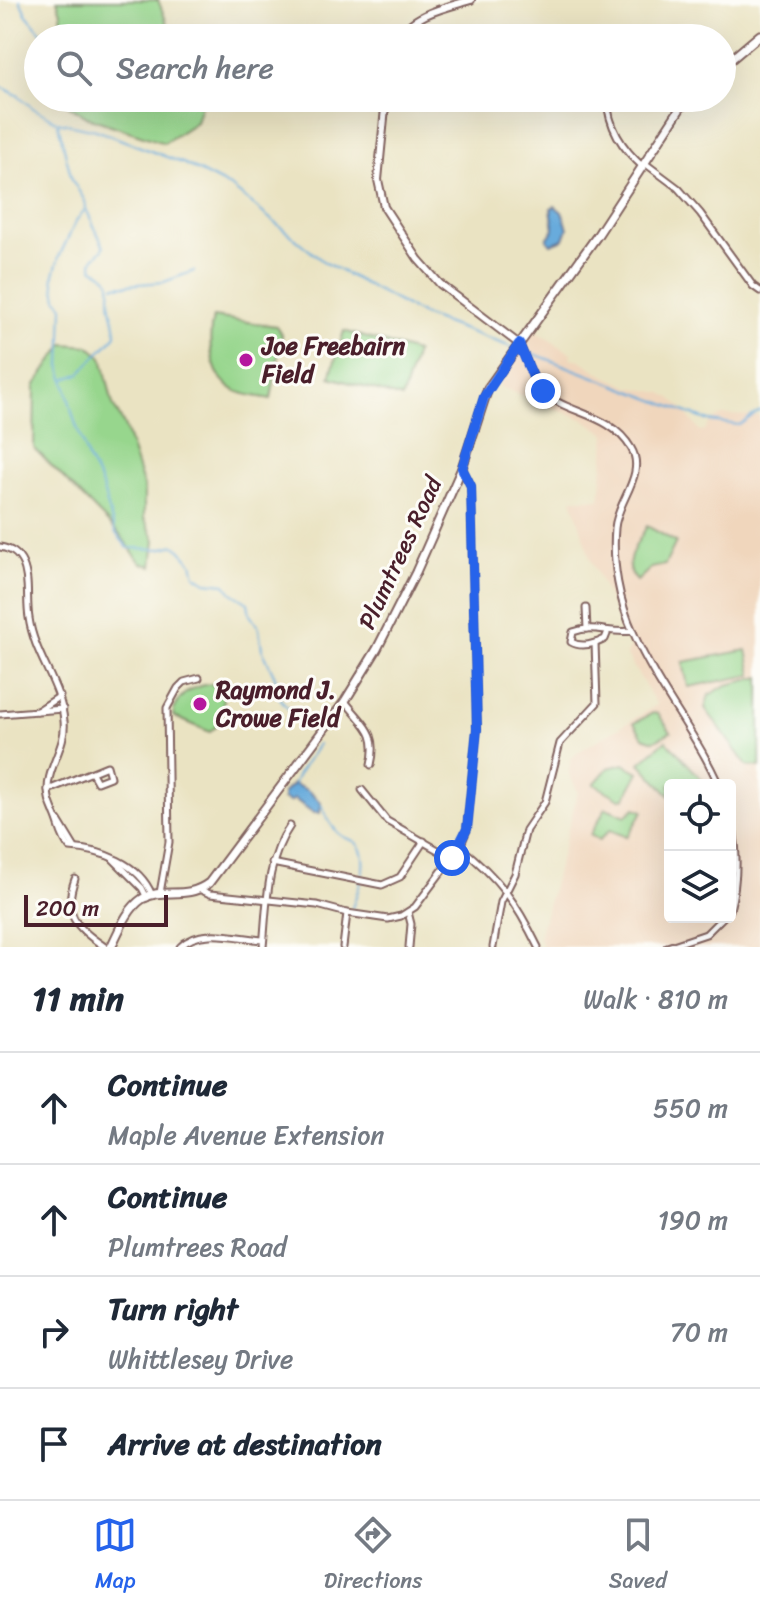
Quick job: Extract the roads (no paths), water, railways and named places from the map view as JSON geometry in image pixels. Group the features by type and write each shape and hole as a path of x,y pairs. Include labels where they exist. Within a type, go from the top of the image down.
{"main road":[{"path":"736,55 760,35"},
{"name":"Plumtrees Road","path":"201,890 345,701 377,649 416,572 462,468 484,397 645,166 678,112"},
{"path":"108,947 130,911 153,896 201,890"}],"street":[{"path":"411,24 424,16 471,0"},
{"path":"385,112 378,180 384,207 411,250 440,284 519,345 543,391 600,419 633,451 635,474 617,515 614,534 620,595 632,631 649,665 680,701"},
{"path":"608,112 627,152 685,196 752,286 760,291"},
{"path":"201,890 210,894 317,905 388,919 415,907 460,847 467,829 477,729 471,486 462,468"},
{"path":"0,547 16,552 26,570 33,635 63,709 64,742 48,790 57,824 67,845 128,866 147,885 153,896"},
{"path":"586,608 587,629"},
{"path":"607,634 605,639 595,643 576,645 571,642 573,632 587,629 596,628 607,634 632,631"},
{"path":"493,947 501,902 515,874 523,839 545,802 560,743 597,703 595,643"},
{"path":"153,896 169,842 167,708 184,682 199,678"},
{"path":"36,712 60,696"},
{"path":"345,701 373,738 371,765"},
{"path":"0,714 63,709"},
{"path":"48,790 92,773"},
{"path":"362,790 387,821 452,858"},
{"path":"180,947 188,940 205,935 263,944 272,863 278,844 290,826"},
{"path":"272,863 382,885 400,877 424,841"},
{"path":"460,847 492,873 507,892 538,947"},
{"path":"75,879 71,890 71,916 85,933 108,947"},
{"path":"736,902 742,893"},
{"path":"408,912 411,924 409,947"},
{"path":"343,947 347,913"},
{"path":"667,947 706,934 717,923"}],"water":[{"path":"555,206 562,212 568,228 564,239 551,244 547,239 554,229 551,208"},
{"path":"293,784 307,790 321,802 320,813 314,813 294,799 290,802 283,799 283,793"}],"waterway":[{"path":"20,0 34,24"},
{"path":"0,86 24,100"},
{"path":"40,112 58,122 96,130 185,164 232,188 324,262 423,315 514,348"},
{"path":"58,124 72,180 86,208 76,221 59,257 53,278 57,298 63,307 61,366 73,416 88,459 101,483 115,532 128,548 159,549 175,545 192,563 195,575 206,582 225,584 232,593 248,603 250,615 259,628 262,649 275,677 279,697 291,712"},
{"path":"65,379 80,374 116,335 109,280 92,265 93,259 104,247 86,209"},
{"path":"114,286 164,282 194,271"},
{"path":"524,350 709,421 739,425 760,411"},
{"path":"294,784 318,744"},
{"path":"321,805 335,830 354,841 363,855 362,873 352,908"}],"place":[{"name":"Joe Freebairn Field","path":"246,360"},
{"name":"Raymond J. Crowe Field","path":"200,704"}]}
